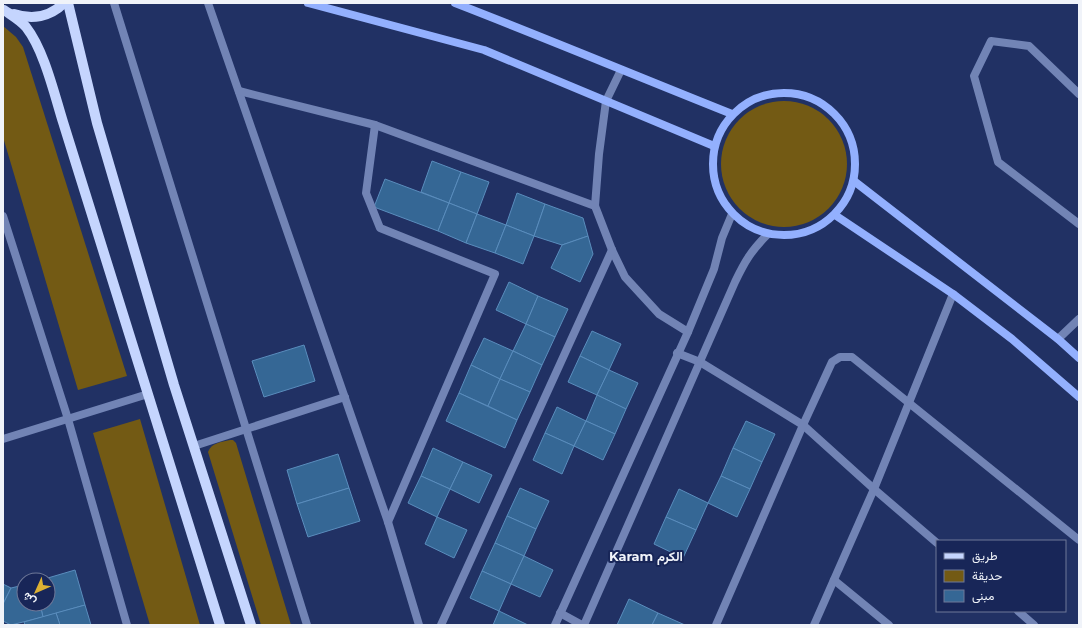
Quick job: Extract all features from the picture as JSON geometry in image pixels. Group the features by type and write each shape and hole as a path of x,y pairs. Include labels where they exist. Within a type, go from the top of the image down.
{"main road":[{"path":"3,9 14,15 37,17 49,14 64,3"},
{"path":"68,3 97,123 174,385 251,625"},
{"path":"308,3 484,50 714,146"},
{"path":"455,3 552,40 621,70 732,114"},
{"path":"3,9 25,26 34,39 41,54 66,129 220,625"},
{"path":"773,93 796,94 818,101 837,116 849,135 855,158 854,181 847,199 835,215 821,226 804,233 786,236 768,234 748,227 732,214 721,199 714,182 712,164 714,146 721,129 732,114 751,100 773,93"},
{"path":"854,181 1058,339 1079,358"},
{"path":"835,215 953,294 1012,339 1079,397"}],"street":[{"path":"114,3 307,625"},
{"path":"208,3 388,522 419,625"},
{"path":"1079,94 1029,46 990,41 974,76 998,162 1079,224"},
{"path":"621,70 606,101 599,154 595,206 612,250 626,277 659,314 688,332"},
{"path":"238,91 375,125 595,206"},
{"path":"375,125 366,193 380,228 494,274 388,522"},
{"path":"555,625 677,353 688,332 714,269 722,238 732,214"},
{"path":"3,216 68,419 127,625"},
{"path":"560,613 583,625 744,264 754,248 768,234"},
{"path":"440,625 612,250"},
{"path":"814,625 874,489 953,294"},
{"path":"1058,339 1079,318"},
{"path":"677,353 700,362 803,425 874,489 936,541"},
{"path":"716,625 832,362 840,357 852,357 1079,540"},
{"path":"3,438 148,394"},
{"path":"194,446 345,397"},
{"path":"834,580 889,625"},
{"path":"1019,612 1034,625"}],"green space":[{"path":"3,26 16,37 23,47 127,376 78,390 3,137"},
{"path":"784,101 808,106 819,112 832,124 842,140 847,164 842,188 836,199 824,212 808,222 784,227 760,222 749,216 736,204 726,188 721,164 726,140 732,129 744,116 760,106"},
{"path":"140,419 200,625 150,625 93,433"},
{"path":"233,440 236,443 291,625 261,625 208,452 214,445"}],"building":[{"path":"432,161 461,172 449,203 421,192"},
{"path":"461,172 489,182 477,214 449,203"},
{"path":"385,179 449,203 438,231 374,207"},
{"path":"517,193 545,204 534,236 506,225"},
{"path":"449,203 477,214 466,243 438,231"},
{"path":"545,204 583,218 588,236 562,245 534,236"},
{"path":"477,214 506,225 495,253 466,243"},
{"path":"506,225 534,236 523,264 495,253"},
{"path":"588,236 593,254 580,282 551,268 562,245"},
{"path":"509,282 538,296 526,324 496,310"},
{"path":"538,296 568,309 555,337 526,324"},
{"path":"526,324 555,337 542,365 513,351"},
{"path":"592,331 621,344 609,370 580,356"},
{"path":"484,338 513,351 500,379 471,365"},
{"path":"304,345 315,381 264,397 252,361"},
{"path":"513,351 542,365 530,392 500,379"},
{"path":"580,356 609,370 597,395 568,382"},
{"path":"471,365 500,379 488,406 459,393"},
{"path":"609,370 638,383 626,409 597,395"},
{"path":"500,379 530,392 517,420 488,406"},
{"path":"459,393 517,420 505,448 446,421"},
{"path":"597,395 626,409 615,434 586,421"},
{"path":"557,407 586,421 574,446 545,433"},
{"path":"586,421 615,434 603,460 574,446"},
{"path":"746,421 775,434 762,462 733,448"},
{"path":"545,433 574,446 562,474 533,460"},
{"path":"433,448 463,462 450,489 421,476"},
{"path":"733,448 762,462 750,489 721,476"},
{"path":"338,454 349,488 297,504 287,470"},
{"path":"463,462 492,475 479,503 450,489"},
{"path":"421,476 450,489 437,517 408,503"},
{"path":"721,476 750,489 737,517 708,503"},
{"path":"349,488 360,521 308,537 297,504"},
{"path":"520,488 549,501 536,529 507,516"},
{"path":"679,489 708,503 696,530 666,517"},
{"path":"507,516 536,529 524,556 495,543"},
{"path":"437,517 467,530 454,558 425,544"},
{"path":"666,517 696,530 683,558 654,544"},
{"path":"495,543 524,556 511,584 482,571"},
{"path":"524,556 553,570 540,597 511,584"},
{"path":"75,570 85,605 43,617 42,612 56,612 56,576"},
{"path":"482,571 511,584 499,611 470,598"},
{"path":"3,584 11,588 3,604"},
{"path":"16,587 16,612 42,612 43,617 11,625 3,621 3,604 11,588"},
{"path":"629,599 658,613 652,625 617,625"},
{"path":"85,605 91,625 60,625 56,613"},
{"path":"499,611 528,625 493,625"},
{"path":"56,613 60,625 25,625 24,622"},
{"path":"658,613 685,625 652,625"}],"district":[{"name":"Karam الكرم","path":"646,556"}]}
